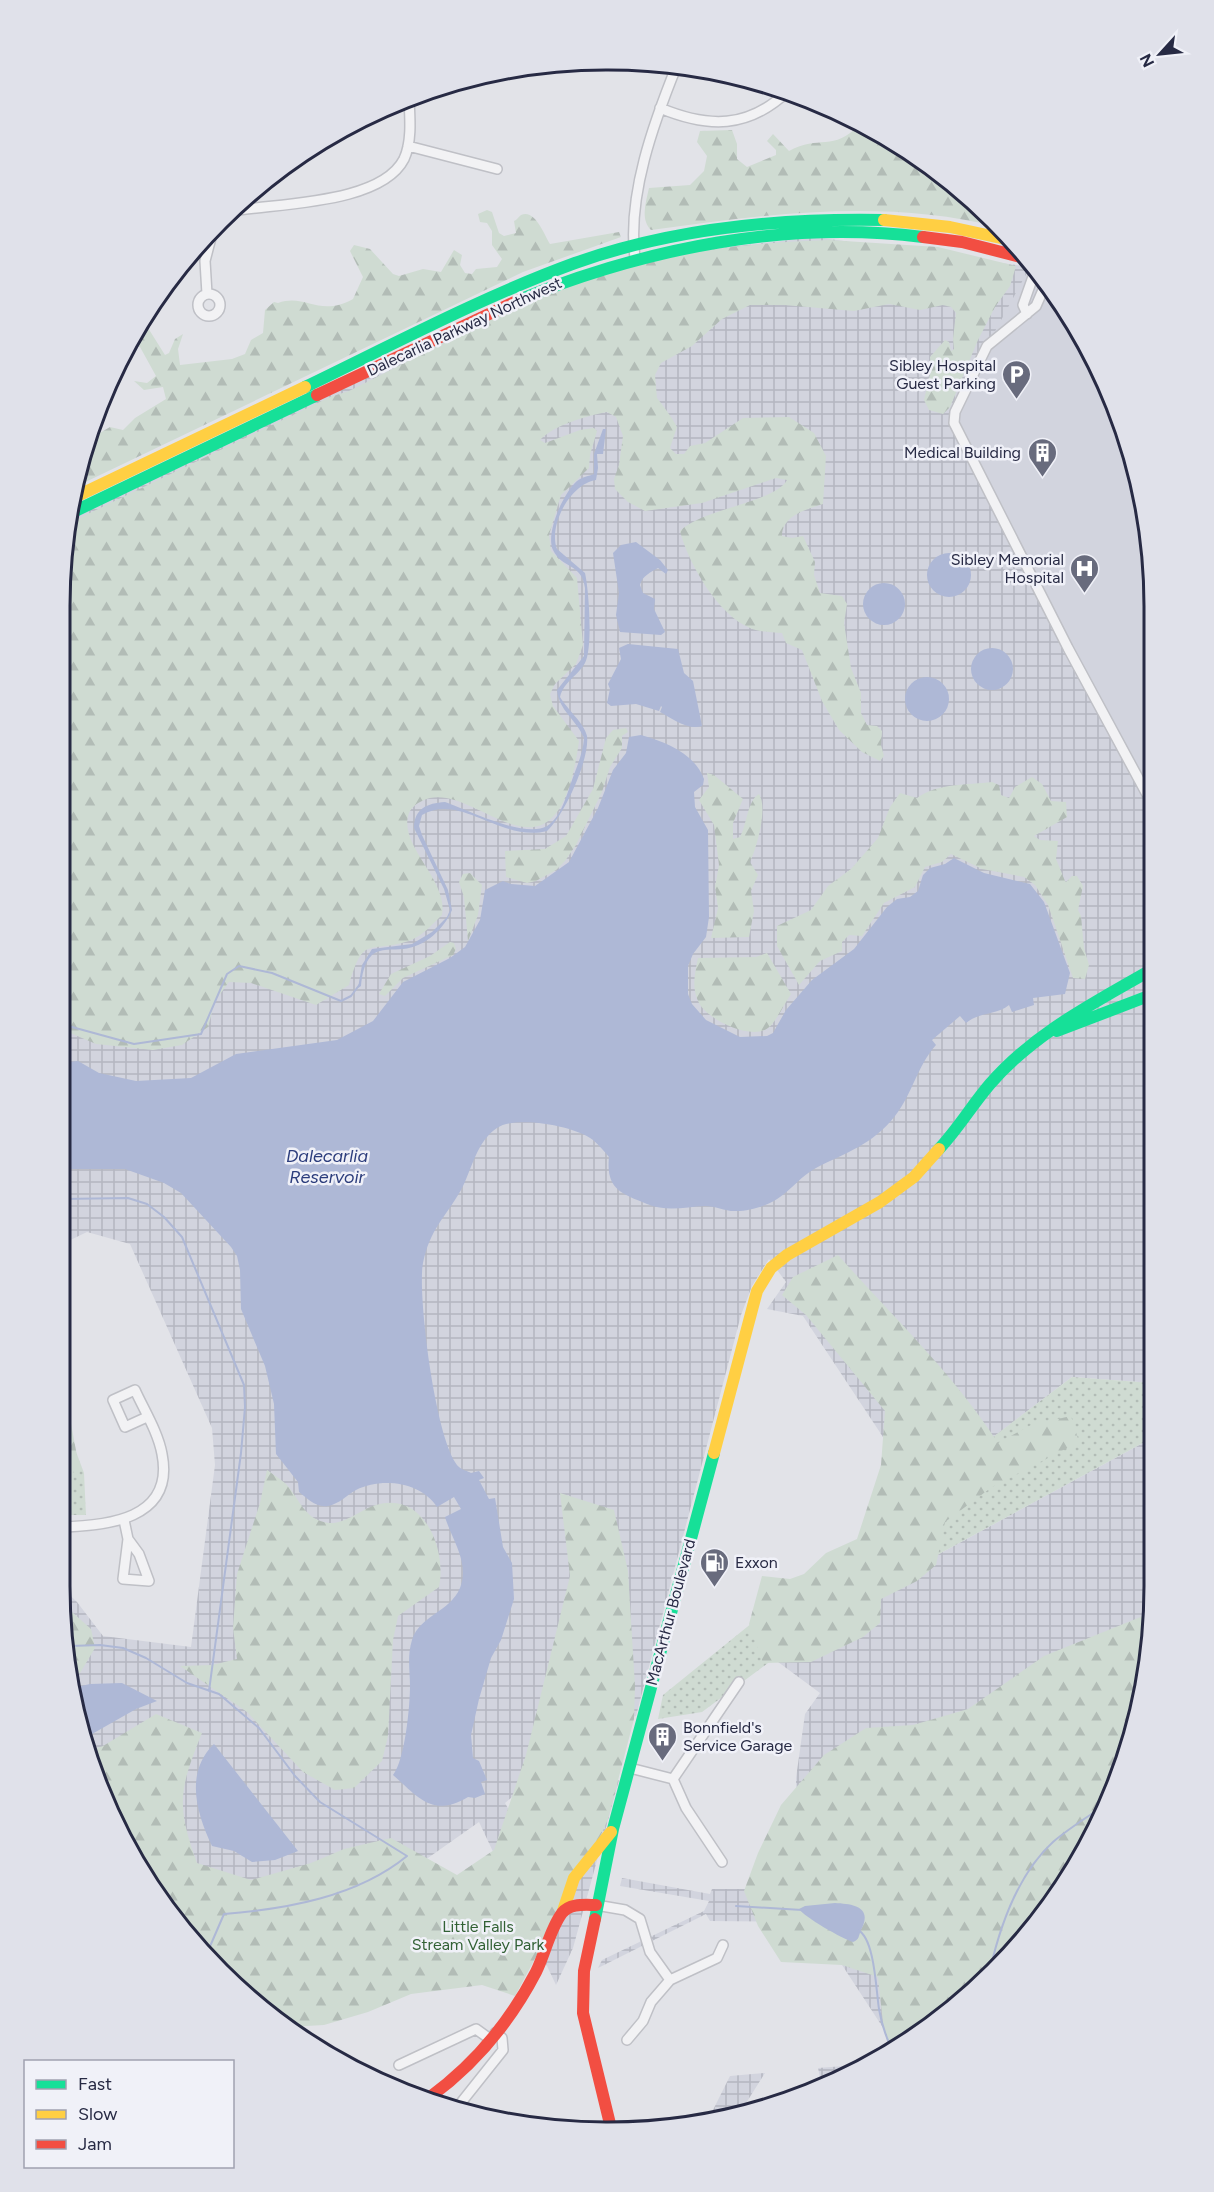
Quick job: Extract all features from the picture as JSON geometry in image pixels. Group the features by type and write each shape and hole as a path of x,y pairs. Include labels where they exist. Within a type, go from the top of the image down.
{"main road":[{"name":"Dalecarlia Parkway Northwest","path":"83,493 513,288 576,263 736,227 835,221 939,227 995,237"},
{"name":"Dalecarlia Parkway Northwest","path":"80,509 510,303 634,251 728,240 834,234 946,240 1012,255"},
{"path":"1050,1034 1070,1017 1144,974"},
{"path":"1050,1034 1144,999"},
{"name":"MacArthur Boulevard","path":"609,2122 583,2013 584,1971 612,1831 757,1291 771,1268 787,1255 880,1202 914,1177 1006,1066 1029,1046 1050,1034"},
{"path":"435,2093 467,2067 493,2036 528,1985 563,1911 564,1900 588,1856 612,1831"},
{"path":"563,1911 574,1905 596,1905"}],"street":[{"path":"634,251 643,167 660,108 673,75"},
{"path":"660,108 694,121 730,122 760,112 778,99"},
{"path":"248,209 369,189 397,169 408,146 409,109"},
{"path":"408,146 497,170"},
{"path":"207,294 205,261 208,249"},
{"path":"1027,314 1023,305 1032,279"},
{"path":"1042,293 1036,306 987,346 955,412 954,423 1144,788"},
{"path":"70,1526 124,1520 150,1503 157,1493 164,1473 159,1443 147,1417"},
{"path":"124,1520 128,1539 123,1579 150,1581 139,1554 128,1539"},
{"path":"673,1779 739,1682"},
{"path":"630,1768 673,1779"},
{"path":"673,1779 686,1808 722,1862"},
{"path":"596,1905 624,1910 640,1919 650,1952 670,1980"},
{"path":"627,2040 643,2021 651,2002 670,1980 717,1958 723,1945"},
{"path":"399,2065 476,2029 502,2038 503,2050 462,2101"}],"shaded area":[{"path":"815,237 1021,266 1027,273 987,346 954,423 1144,786 1144,1382 1072,1377 920,1493 803,1316 767,1309 786,1282 769,1259 752,1286 741,1315 636,1716 593,1729 505,1803 517,1824 619,1780 573,1948 556,1985 479,1822 408,1872 235,1913 107,1780 99,1757 81,1690 75,1655 71,1596 103,1636 191,1647 215,1465 212,1428 130,1244 87,1232 70,1240 70,607 75,537 80,508 348,380 635,258"},
{"name":"Sibley Memorial Hospital","path":"1016,266 1023,268 1053,309 1088,370 1115,435 1133,502 1139,537 1144,607 1144,807 950,406"},
{"path":"1144,1442 1142,1620 1139,1655 1125,1724 1113,1762 986,1964 934,2011 891,2040 814,1922 710,1921 706,1914 598,1968 602,1960 704,1911 709,1901 620,1886 622,1878 710,1894 712,1889 798,1889 796,1778 805,1714 820,1693 774,1659 849,1603"},
{"path":"844,2066 820,2077 818,2068"},
{"path":"765,2073 746,2103 713,2111 730,2076"}],"green space":[{"path":"732,130 737,144 737,159 747,167 776,155 776,150 767,141 773,134 789,151 809,144 834,141 853,131 905,161 934,181 981,223 912,213 869,211 781,214 651,230 648,226 645,210 649,188 690,185 704,171 707,156 697,142 700,131"},
{"path":"487,210 492,212 499,233 504,236 516,233 514,221 521,215 531,215 550,244 619,232 621,237 523,272 86,482 100,433 110,427 123,430 135,418 166,399 163,387 144,390 134,381 147,383 156,376 138,347 148,329 165,355 169,353 175,339 183,334 178,349 180,365 232,359 245,354 251,340 263,333 265,310 274,302 297,301 331,306 353,299 363,277 350,251 354,245 370,249 393,274 399,276 423,269 441,272 454,250 462,255 460,265 465,273 472,274 476,269 497,267 502,259 492,245 492,231 487,223 480,222 478,214"},
{"path":"829,240 938,247 1016,266 1010,286 995,307 978,340 950,407 943,414 929,410 924,400 931,370 930,357 945,340 949,342 951,351 954,349 956,313 951,307 943,305 920,310 889,304 854,311 784,305 750,305 722,319 692,346 661,363 655,375 657,398 677,427 670,448 676,454 684,454 690,446 705,443 743,418 789,417 814,433 826,456 823,504 791,518 783,529 782,536 792,538 803,536 815,562 814,575 820,593 842,596 847,604 844,623 851,668 861,693 861,713 867,725 877,726 882,731 881,745 884,756 880,761 862,752 839,730 822,701 802,650 786,643 782,633 750,628 727,612 706,587 684,544 680,531 690,523 769,494 780,488 787,480 776,478 702,503 645,511 628,502 615,489 614,479 619,465 623,436 616,417 607,412 580,419 553,430 540,440 545,443 580,430 594,428 597,431 589,468 561,495 549,535 551,551 577,578 583,645 576,664 555,684 550,694 553,706 579,741 568,791 552,818 533,827 511,824 465,804 443,798 416,804 409,813 407,825 410,838 438,889 442,902 442,915 414,939 370,948 364,952 354,969 349,985 316,1005 251,983 229,982 215,1001 208,1027 182,1045 153,1050 96,1044 70,1033 70,607 78,519 330,397 349,391 486,322 570,285 665,257 763,244"},
{"path":"626,728 628,732 622,736 622,748 610,767 602,792 576,845 565,861 556,870 536,881 527,883 506,877 505,851 545,849 566,836 593,789 606,738 613,730"},
{"path":"707,773 714,775 743,799 733,823 733,839 740,837 755,797 759,794 761,800 762,818 756,847 750,862 758,875 751,891 754,911 749,937 711,938 718,908 715,887 719,865 714,825 699,800 709,787"},
{"path":"1032,777 1042,784 1051,801 1066,802 1067,817 1034,836 1040,840 1058,841 1056,859 1065,881 1072,876 1077,876 1083,886 1078,910 1089,965 1085,979 1073,978 1048,905 1035,885 1024,877 982,869 951,854 942,862 925,867 915,887 884,903 862,936 849,935 842,942 842,951 820,961 799,985 777,946 777,926 811,910 828,886 851,869 878,838 890,807 900,793 917,798 943,787 992,782 999,785 1001,795 1009,798 1015,787"},
{"path":"470,873 482,885 478,915 468,941 464,897 459,882 463,874"},
{"path":"450,942 454,943 456,949 453,955 403,978 385,996 379,994 391,974 430,956"},
{"path":"767,953 791,994 768,1028 751,1032 741,1030 720,1021 699,1003 694,986 698,958 756,957"},
{"path":"838,1255 942,1369 998,1443 1031,1425 1071,1416 1079,1442 992,1487 945,1522 936,1565 917,1581 881,1599 880,1623 863,1637 811,1662 763,1663 749,1624 762,1576 790,1579 804,1574 826,1553 857,1539 881,1465 885,1411 806,1315 782,1295 793,1277"},
{"path":"1072,1377 1144,1382 1144,1442 849,1603 702,1712 658,1719 663,1695 800,1584"},
{"path":"70,1418 80,1472 70,1472"},
{"path":"70,1449 75,1449 84,1473 86,1515 70,1515"},
{"path":"267,1470 286,1484 308,1513 321,1521 335,1523 370,1507 393,1503 407,1506 419,1515 428,1526 435,1541 441,1572 439,1587 398,1616 393,1640 388,1736 382,1761 354,1788 335,1790 303,1772 247,1712 180,1666 212,1665 237,1659 233,1628 237,1574 260,1503"},
{"name":"Little Falls Stream Valley Park","path":"560,1493 614,1510 628,1571 635,1686 634,1719 608,1819 515,1996 482,1985 411,1994 368,2012 324,2025 302,2026 253,1988 204,1939 181,1912 142,1853 111,1790 96,1748 156,1714 202,1733 189,1769 183,1798 186,1826 197,1863 251,1880 311,1863 344,1849 391,1838 457,1875 494,1850 526,1755 570,1576"},
{"path":"72,1612 91,1629 95,1648 78,1674 75,1655"},
{"path":"1142,1616 1139,1655 1125,1724 1103,1790 1072,1853 1033,1912 986,1964 934,2011 887,2042 878,1977 842,1965 781,1962 758,1926 744,1891 758,1853 781,1805 824,1755 866,1728 913,1725 968,1709 1044,1656"}],"water":[{"path":"603,429 606,429 603,454 597,454 596,480 586,483 570,498 563,507 556,529 557,549 585,573 589,605 590,632 585,663 562,691 560,697 587,736 587,746 580,772 568,800 554,824 547,831 530,833 451,809 436,810 422,815 419,826 448,890 452,910 439,930 419,945 411,948 383,950 372,955 365,965 361,986 358,988 362,965 372,949 412,944 432,932 447,917 450,910 444,889 414,828 416,816 423,808 445,802 496,822 525,829 537,829 552,823 564,803 584,738 561,704 557,690 584,656 585,588 580,574 557,556 551,543 557,513 567,494 579,480 594,474 594,454"},
{"path":"636,542 660,560 668,570 666,574 658,568 645,577 640,585 643,593 655,599 654,609 665,632 661,635 620,632 616,615 619,593 613,553 621,545"},
{"path":"949,553 964,560 971,575 964,590 949,597 934,590 927,575 934,560"},
{"path":"884,583 892,584 899,589 904,596 904,612 899,619 892,624 884,625 876,624 869,619 864,612 863,604 864,596 869,589 876,584"},
{"path":"628,644 678,649 684,673 693,681 702,726 692,727 680,723 660,712 661,706 659,711 636,704 611,706 607,703 610,689 608,684 621,659 619,648"},
{"path":"992,648 1000,649 1007,654 1012,661 1012,677 1007,684 1000,689 992,690 984,689 977,684 972,677 971,669 972,661 977,654 984,649"},
{"path":"927,677 942,684 949,699 942,714 927,721 912,714 905,699 912,684"},
{"name":"Dalecarlia Reservoir","path":"641,735 678,750 693,762 704,779 703,785 694,792 695,807 708,830 709,917 706,937 693,954 688,966 688,994 692,1004 706,1020 740,1037 767,1036 773,1033 786,1010 812,980 854,949 887,907 897,899 910,897 918,891 923,875 930,868 945,864 954,858 984,873 1030,884 1044,902 1070,973 1065,994 1033,998 1034,1005 1012,1012 1009,1005 966,1023 960,1016 932,1040 936,1045 924,1062 901,1107 886,1126 868,1141 811,1171 780,1197 760,1207 733,1211 705,1206 669,1208 637,1200 616,1188 612,1183 609,1157 593,1140 574,1130 546,1124 518,1122 497,1128 484,1141 461,1190 439,1224 426,1251 422,1280 423,1305 430,1369 443,1431 459,1467 471,1473 479,1471 484,1478 479,1480 489,1499 495,1498 503,1547 512,1563 514,1599 501,1640 491,1658 471,1735 473,1758 479,1761 487,1780 481,1782 485,1794 475,1798 468,1797 445,1806 436,1805 419,1798 393,1775 401,1758 406,1732 410,1695 409,1657 412,1640 421,1625 455,1596 463,1579 459,1552 445,1517 461,1509 454,1497 437,1507 421,1492 400,1484 366,1486 328,1506 316,1504 299,1492 298,1482 276,1454 274,1404 265,1366 241,1309 240,1270 237,1256 181,1193 164,1183 125,1169 70,1169 70,1062 78,1061 99,1073 136,1081 191,1078 236,1054 337,1040 373,1021 403,982 450,958 465,947 480,920 485,890 503,881 535,886 569,862 598,808 613,770 626,753 629,737"},
{"path":"122,1683 157,1701 136,1709 92,1734 80,1686"},
{"path":"214,1744 298,1851 275,1860 252,1862 234,1851 212,1846 198,1807 196,1781 205,1755"},
{"path":"835,1903 860,1908 865,1916 858,1938 853,1942 808,1917 799,1909 805,1906"}],"waterway":[{"path":"70,1026 134,1044 201,1034 227,974 239,966 272,973 341,1001 351,996 360,984"},
{"path":"70,1199 128,1198 147,1204 164,1217 182,1237 244,1385 245,1407 241,1453 209,1691"},
{"path":"74,1646 100,1645 123,1648 146,1658 187,1683 219,1694 259,1728 295,1776 320,1802 407,1856 366,1882 343,1891 272,1909 224,1914 210,1946"},
{"path":"994,1956 1012,1901 1030,1869 1053,1842 1092,1814"},
{"path":"736,1906 802,1910"},
{"path":"858,1930 864,1935 871,1954 880,2014 889,2041"}],"traffic: fast":[{"path":"305,387 506,291 540,276 612,251 689,233 767,223 884,220"},
{"path":"521,299 618,265 668,252 718,243 821,232 923,237"},
{"path":"80,509 317,395"},
{"path":"939,1149 990,1084 1026,1049 1066,1020 1144,974"},
{"path":"1057,1031 1144,998"},
{"path":"595,1919 613,1829 714,1453"}],"traffic: slow":[{"path":"884,220 950,227 994,237"},
{"path":"83,493 305,387"},
{"path":"714,1453 757,1291 771,1268 787,1255 880,1202 914,1177 939,1149"},
{"path":"563,1911 574,1878 611,1832"}],"traffic: jam":[{"path":"923,237 962,242 1011,255"},
{"path":"317,395 521,299"},
{"path":"435,2093 462,2071 503,2025 536,1972 554,1926 562,1913 573,1906 596,1905"},
{"path":"595,1919 584,1971 583,2013 610,2122"}],"place":[{"name":"Sibley Hospital Guest Parking","path":"1017,400"},
{"name":"Medical Building","path":"1042,478"},
{"name":"Sibley Memorial Hospital","path":"1085,594"},
{"name":"Exxon","path":"714,1588"},
{"name":"Bonnfield's Service Garage","path":"662,1762"}]}
